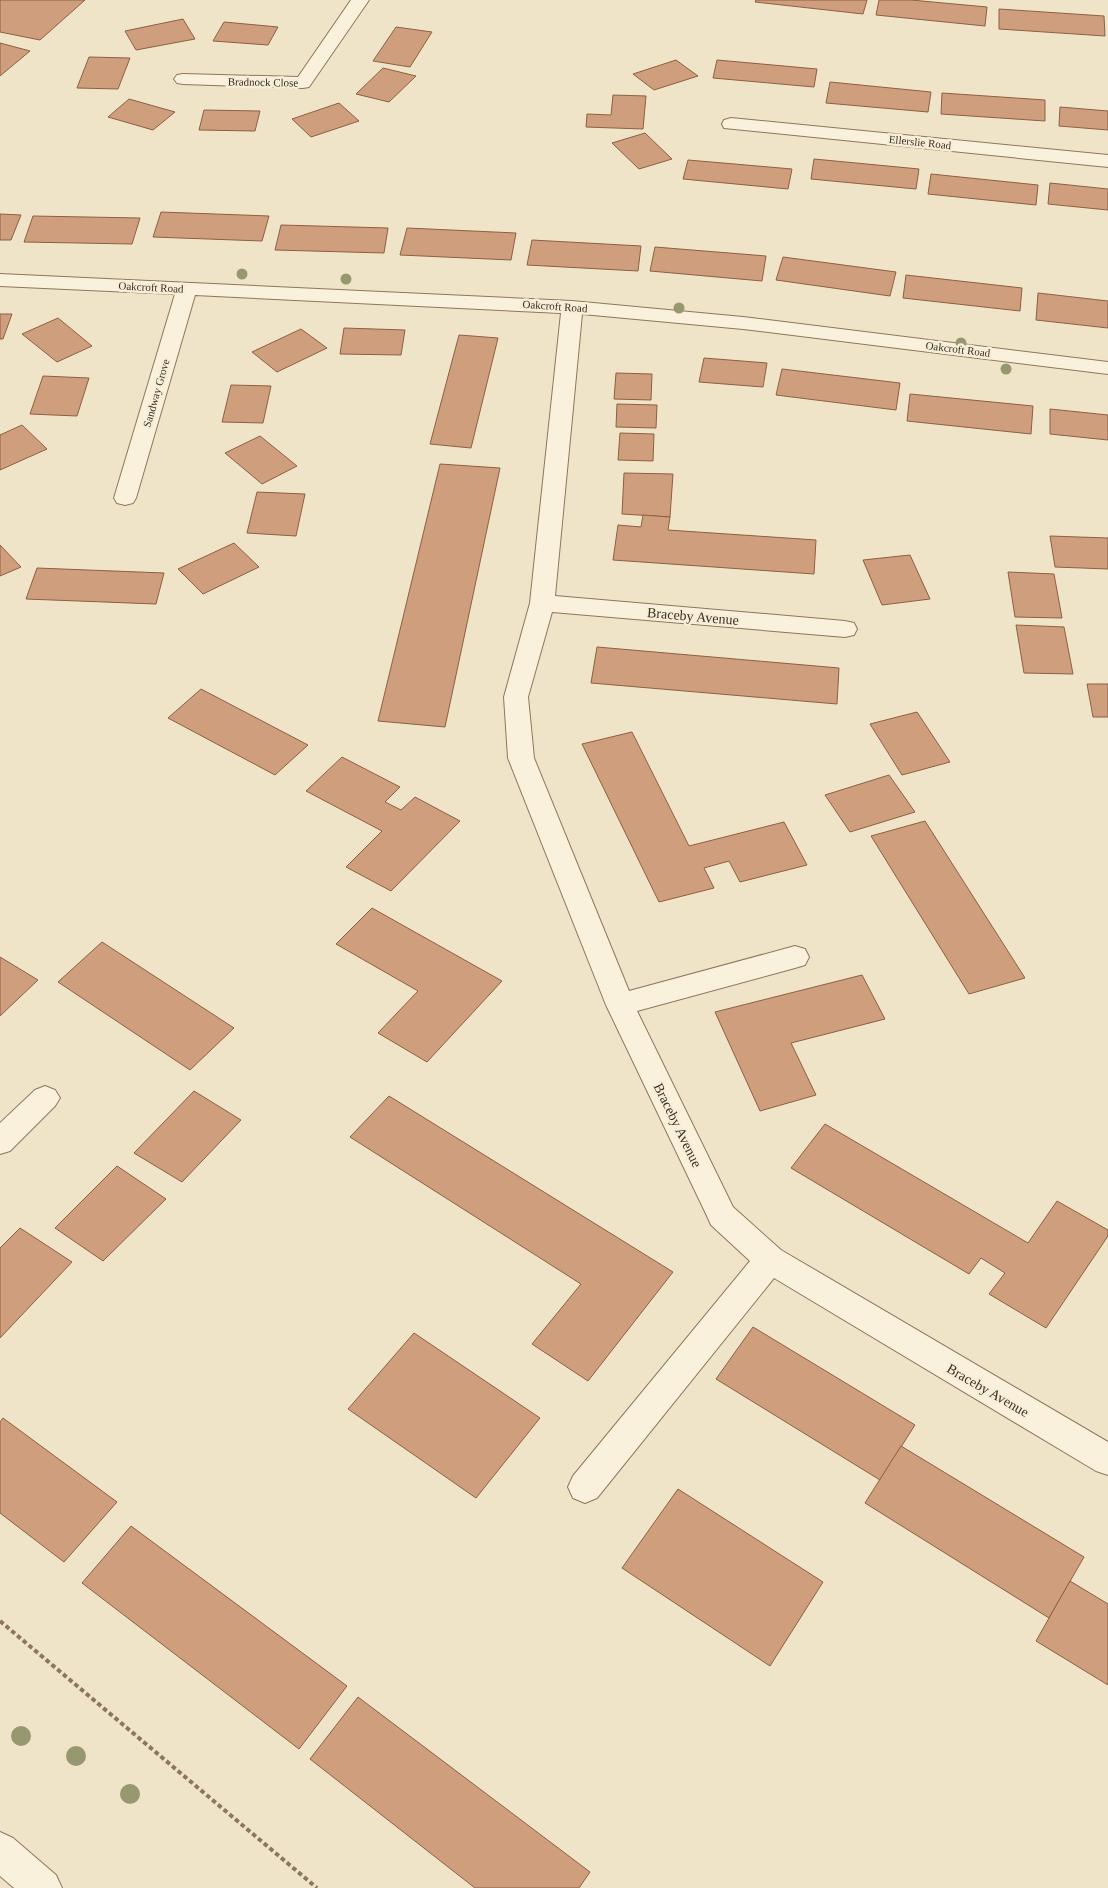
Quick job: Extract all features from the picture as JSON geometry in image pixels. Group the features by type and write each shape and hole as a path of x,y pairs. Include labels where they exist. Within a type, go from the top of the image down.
{"street":[{"name":"Bradnock Close","path":"183,79 303,84 360,0"},
{"name":"Ellerslie Road","path":"731,124 1108,161"},
{"name":"Oakcroft Road","path":"0,280 572,307 783,328 1108,368"},
{"name":"Sandway Grove","path":"125,498 187,288"},
{"name":"Braceby Avenue","path":"572,307 542,603 516,697 521,758 620,1005 722,1216 770,1260 1108,1460"},
{"name":"Braceby Avenue","path":"542,603 845,629"},
{"path":"620,1005 796,957"},
{"path":"0,1142 45,1098"},
{"path":"585,1487 770,1260"},
{"path":"0,1851 43,1888"}],"path":[{"path":"0,1621 317,1888"}],"building":[{"path":"0,0 85,0 40,40 0,32"},
{"path":"756,0 867,0 863,14 755,2"},
{"path":"879,0 911,0 987,7 985,26 876,15"},
{"path":"999,9 1104,16 1105,36 999,29"},
{"path":"183,19 195,39 136,50 125,31"},
{"path":"224,22 278,27 268,45 213,41"},
{"path":"396,27 432,32 410,67 373,61"},
{"path":"0,43 30,51 0,76"},
{"path":"89,57 130,58 118,89 77,88"},
{"path":"676,60 698,76 654,90 633,74"},
{"path":"717,60 817,69 814,87 713,78"},
{"path":"383,68 416,76 389,102 356,94"},
{"path":"830,82 931,92 928,112 826,103"},
{"path":"942,93 1045,100 1045,121 941,114"},
{"path":"613,95 646,96 643,129 586,127 587,114 611,115"},
{"path":"129,99 175,112 153,130 108,117"},
{"path":"339,103 359,121 311,137 292,119"},
{"path":"1060,107 1108,111 1108,130 1059,126"},
{"path":"204,110 260,111 255,131 199,130"},
{"path":"645,133 672,159 639,169 612,143"},
{"path":"814,159 919,169 916,189 811,179"},
{"path":"688,160 792,169 788,189 683,179"},
{"path":"931,174 1038,185 1036,205 928,194"},
{"path":"1050,183 1108,189 1108,210 1048,204"},
{"path":"161,212 269,216 262,241 153,237"},
{"path":"0,214 21,215 11,240 0,240"},
{"path":"33,216 140,218 132,244 24,242"},
{"path":"281,225 388,228 384,253 275,250"},
{"path":"407,228 516,233 511,260 400,255"},
{"path":"532,240 641,246 638,271 527,265"},
{"path":"655,247 766,256 762,281 650,271"},
{"path":"783,257 896,272 890,296 776,280"},
{"path":"906,275 1022,288 1020,311 903,298"},
{"path":"1038,293 1108,301 1108,328 1036,320"},
{"path":"0,314 12,314 3,339 0,339"},
{"path":"58,318 92,346 57,362 22,334"},
{"path":"344,328 405,330 401,355 340,354"},
{"path":"301,329 327,348 277,372 252,352"},
{"path":"459,335 498,338 471,448 430,444"},
{"path":"704,358 767,363 763,387 699,382"},
{"path":"782,369 900,383 896,410 776,395"},
{"path":"616,373 652,374 651,400 614,399"},
{"path":"43,376 89,378 77,416 30,414"},
{"path":"231,385 271,386 263,423 222,422"},
{"path":"910,394 1033,406 1031,434 907,421"},
{"path":"617,404 657,405 656,428 616,427"},
{"path":"1050,409 1108,415 1108,440 1050,434"},
{"path":"22,425 47,449 0,470 0,435"},
{"path":"620,433 654,434 653,461 618,460"},
{"path":"260,436 297,466 262,484 225,453"},
{"path":"440,464 500,468 445,727 378,721"},
{"path":"624,473 673,474 670,517 622,514"},
{"path":"257,492 305,494 296,536 247,533"},
{"path":"643,515 670,517 668,530 816,540 814,574 613,560 618,525 641,527"},
{"path":"1050,536 1108,538 1108,569 1055,567"},
{"path":"234,543 259,567 203,594 178,569"},
{"path":"0,545 21,567 0,576"},
{"path":"910,555 930,599 882,605 863,560"},
{"path":"37,568 164,573 156,604 26,599"},
{"path":"1008,572 1054,574 1062,618 1015,617"},
{"path":"1016,625 1064,627 1073,674 1024,673"},
{"path":"597,647 839,668 837,704 591,683"},
{"path":"1087,684 1108,684 1108,717 1093,717"},
{"path":"201,689 308,745 275,775 168,718"},
{"path":"917,712 950,762 902,775 870,724"},
{"path":"632,732 689,846 784,822 807,865 740,882 729,861 704,868 714,888 659,902 582,744"},
{"path":"342,757 400,787 385,802 401,810 415,797 460,821 391,891 346,867 382,831 306,791"},
{"path":"889,775 915,812 850,832 825,795"},
{"path":"925,821 1025,978 969,994 871,836"},
{"path":"372,908 502,981 427,1062 378,1033 418,991 336,944"},
{"path":"102,942 234,1028 190,1070 58,982"},
{"path":"0,957 38,980 0,1016"},
{"path":"862,975 885,1019 791,1043 816,1095 760,1111 715,1012"},
{"path":"194,1091 241,1120 182,1182 134,1153"},
{"path":"389,1096 673,1272 588,1381 532,1344 581,1284 350,1137"},
{"path":"825,1124 1028,1243 1057,1201 1108,1230 1108,1236 1046,1328 989,1294 1005,1273 981,1258 969,1274 791,1168"},
{"path":"117,1166 166,1199 103,1261 55,1228"},
{"path":"20,1228 72,1262 0,1338 0,1248"},
{"path":"753,1327 915,1425 880,1480 716,1379"},
{"path":"414,1333 540,1418 476,1498 348,1409"},
{"path":"3,1418 117,1502 64,1562 0,1513 0,1422"},
{"path":"901,1446 1084,1557 1049,1618 865,1503"},
{"path":"678,1489 823,1582 770,1666 622,1568"},
{"path":"131,1526 347,1686 299,1749 82,1583"},
{"path":"1070,1581 1108,1604 1108,1685 1036,1641"},
{"path":"358,1697 590,1872 579,1888 475,1888 310,1759"}]}
